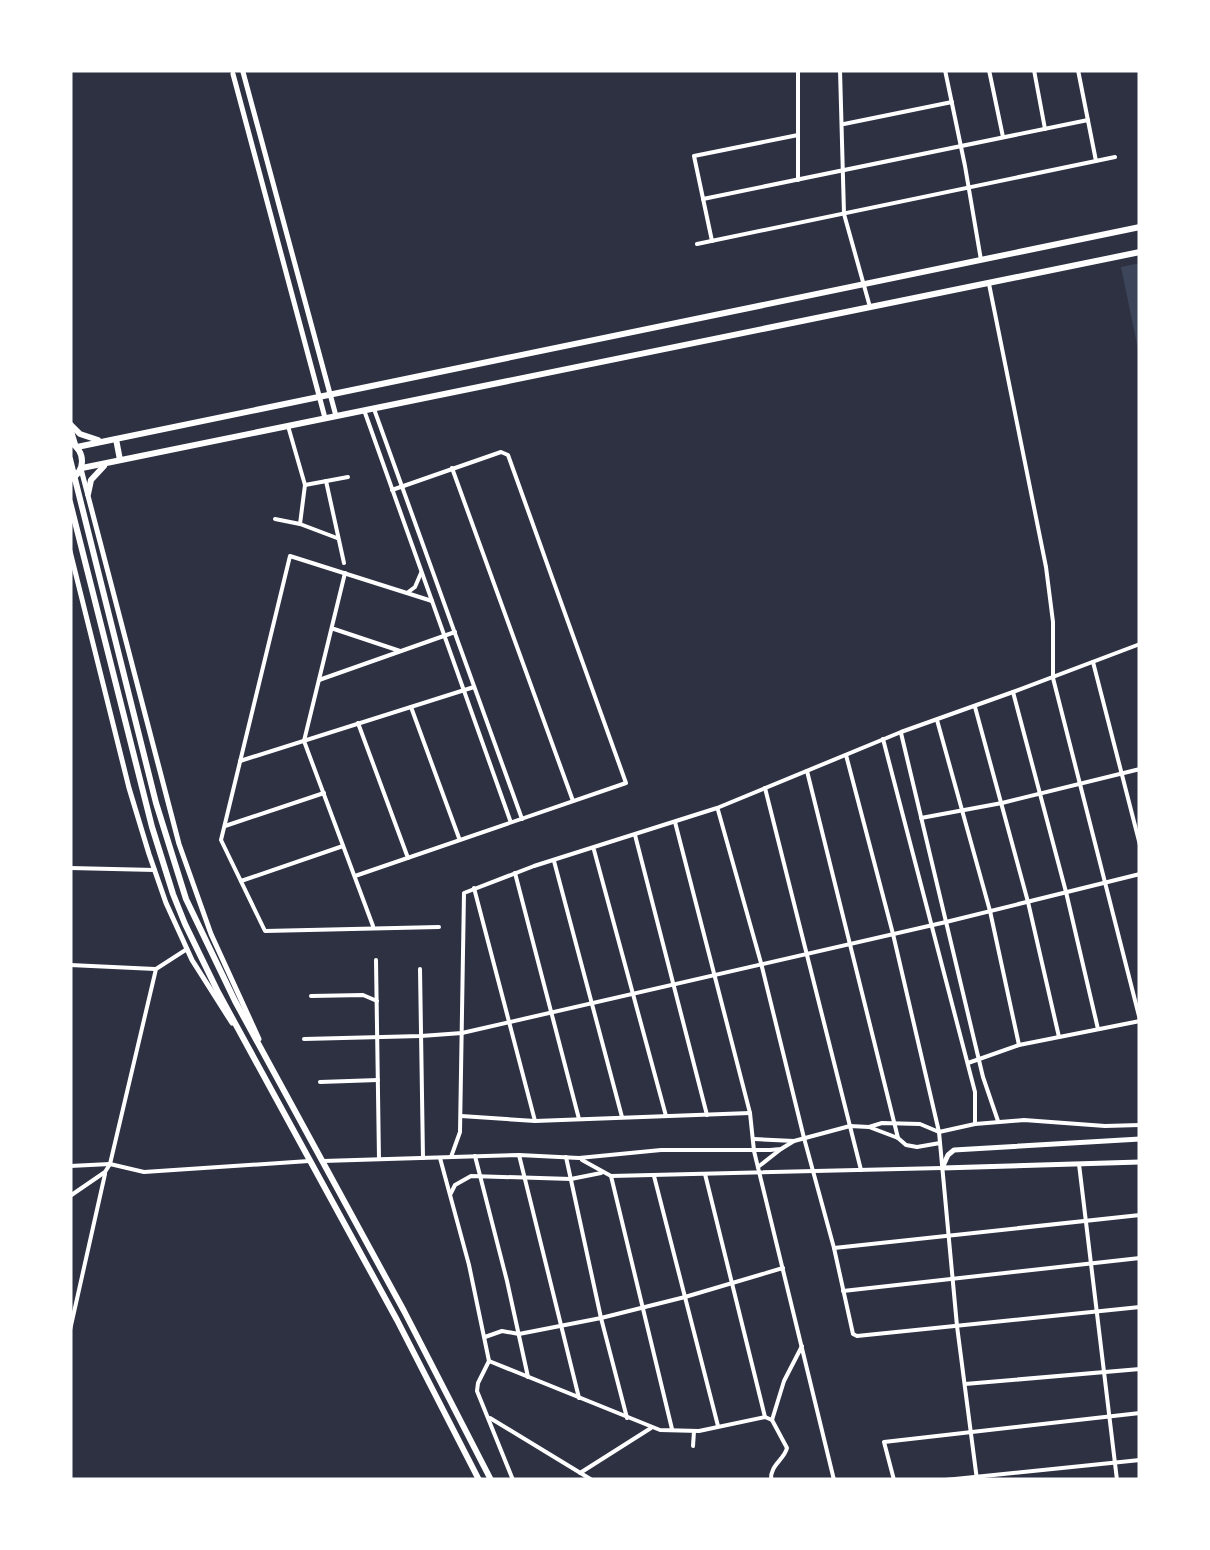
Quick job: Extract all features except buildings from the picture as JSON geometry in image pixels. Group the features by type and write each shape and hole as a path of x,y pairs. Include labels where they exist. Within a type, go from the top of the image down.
{"main road":[{"path":"82,468 82,457 74,445 1140,227"},
{"path":"70,480 82,468 1140,252"},
{"path":"70,425 87,437 112,440"},
{"path":"112,440 116,461"},
{"path":"70,458 84,494 156,803 177,874 216,966 404,1311 491,1480"},
{"path":"84,494 95,474 116,461"},
{"path":"70,502 162,861 192,939 397,1320 478,1480"}],"street":[{"path":"798,70 798,180"},
{"path":"840,70 844,214 870,307"},
{"path":"945,70 981,260"},
{"path":"989,70 1003,137"},
{"path":"1034,70 1045,129"},
{"path":"1078,70 1096,161"},
{"path":"325,418 230,72 244,71 336,416"},
{"path":"842,124 952,102"},
{"path":"703,199 1088,120"},
{"path":"712,241 694,156 798,135"},
{"path":"697,244 1115,157"},
{"path":"968,1063 1019,1045 1140,1020 1053,678 1050,594 989,284"},
{"path":"374,408 522,819"},
{"path":"364,410 511,822"},
{"path":"70,425 74,445"},
{"path":"288,426 305,485 300,524"},
{"path":"354,876 626,784 508,455 501,452 392,490"},
{"path":"82,468 84,494"},
{"path":"452,468 573,801"},
{"path":"305,485 348,478"},
{"path":"326,481 344,563"},
{"path":"275,519 338,538"},
{"path":"70,551 129,788 166,903 187,949 250,1052"},
{"path":"432,601 290,556 221,840 265,931 438,926"},
{"path":"407,593 418,583 420,569"},
{"path":"345,574 304,740 374,928"},
{"path":"332,628 400,651"},
{"path":"319,680 454,632"},
{"path":"452,1157 461,1116 464,893 514,873 717,808 901,732 1140,644"},
{"path":"1093,662 1140,845"},
{"path":"240,761 474,686"},
{"path":"1013,692 1098,1030"},
{"path":"411,706 460,840"},
{"path":"975,706 1060,1037"},
{"path":"937,720 990,911 1019,1045"},
{"path":"358,723 408,858"},
{"path":"901,732 983,1077 998,1122"},
{"path":"884,739 975,1092 975,1124"},
{"path":"846,754 939,1132 976,1478"},
{"path":"922,818 1140,769"},
{"path":"807,771 898,1138"},
{"path":"764,788 861,1170"},
{"path":"224,826 324,793"},
{"path":"717,808 761,964 853,1334 1140,1307"},
{"path":"675,822 750,1113 754,1151 834,1480"},
{"path":"635,835 707,1114"},
{"path":"241,881 344,846"},
{"path":"593,848 666,1116"},
{"path":"553,860 622,1118"},
{"path":"70,868 155,870"},
{"path":"514,873 579,1119"},
{"path":"304,1039 462,1033 1140,874"},
{"path":"474,888 536,1120"},
{"path":"70,965 156,969 187,949"},
{"path":"376,960 379,1159"},
{"path":"420,968 422,1158"},
{"path":"70,1330 156,969"},
{"path":"311,996 356,995 377,1000"},
{"path":"975,1092 983,1077"},
{"path":"320,1082 378,1080"},
{"path":"461,1116 536,1120 750,1113"},
{"path":"869,1127 882,1123 920,1124 939,1132 975,1124 1051,1120 1140,1125"},
{"path":"759,1170 794,1141 850,1126 869,1127 917,1147 940,1142"},
{"path":"754,1139 794,1141"},
{"path":"942,1168 954,1150 1140,1139"},
{"path":"70,1166 110,1164 144,1172 302,1161 519,1155 579,1158 661,1150 780,1149"},
{"path":"519,1155 580,1398"},
{"path":"475,1156 528,1377"},
{"path":"566,1157 600,1318 627,1418"},
{"path":"440,1158 490,1361 477,1387 514,1480"},
{"path":"579,1158 610,1176 1140,1162"},
{"path":"1079,1164 1117,1480"},
{"path":"70,1196 106,1172"},
{"path":"451,1194 455,1185 471,1176 570,1180 602,1172"},
{"path":"705,1174 765,1417"},
{"path":"610,1176 672,1431"},
{"path":"654,1176 718,1426"},
{"path":"834,1248 1140,1215"},
{"path":"843,1291 1140,1258"},
{"path":"485,1337 502,1331 519,1334 600,1318 783,1268"},
{"path":"772,1420 784,1380 802,1346"},
{"path":"490,1361 650,1428 694,1431 765,1417 772,1420 787,1448 773,1468 771,1480"},
{"path":"964,1384 1140,1369"},
{"path":"894,1480 884,1442 1140,1413"},
{"path":"490,1418 592,1480"},
{"path":"580,1473 650,1428"},
{"path":"694,1431 694,1446"},
{"path":"945,1480 1140,1460"}],"shaded area":[{"path":"1140,263 1140,359 1121,267"}]}
